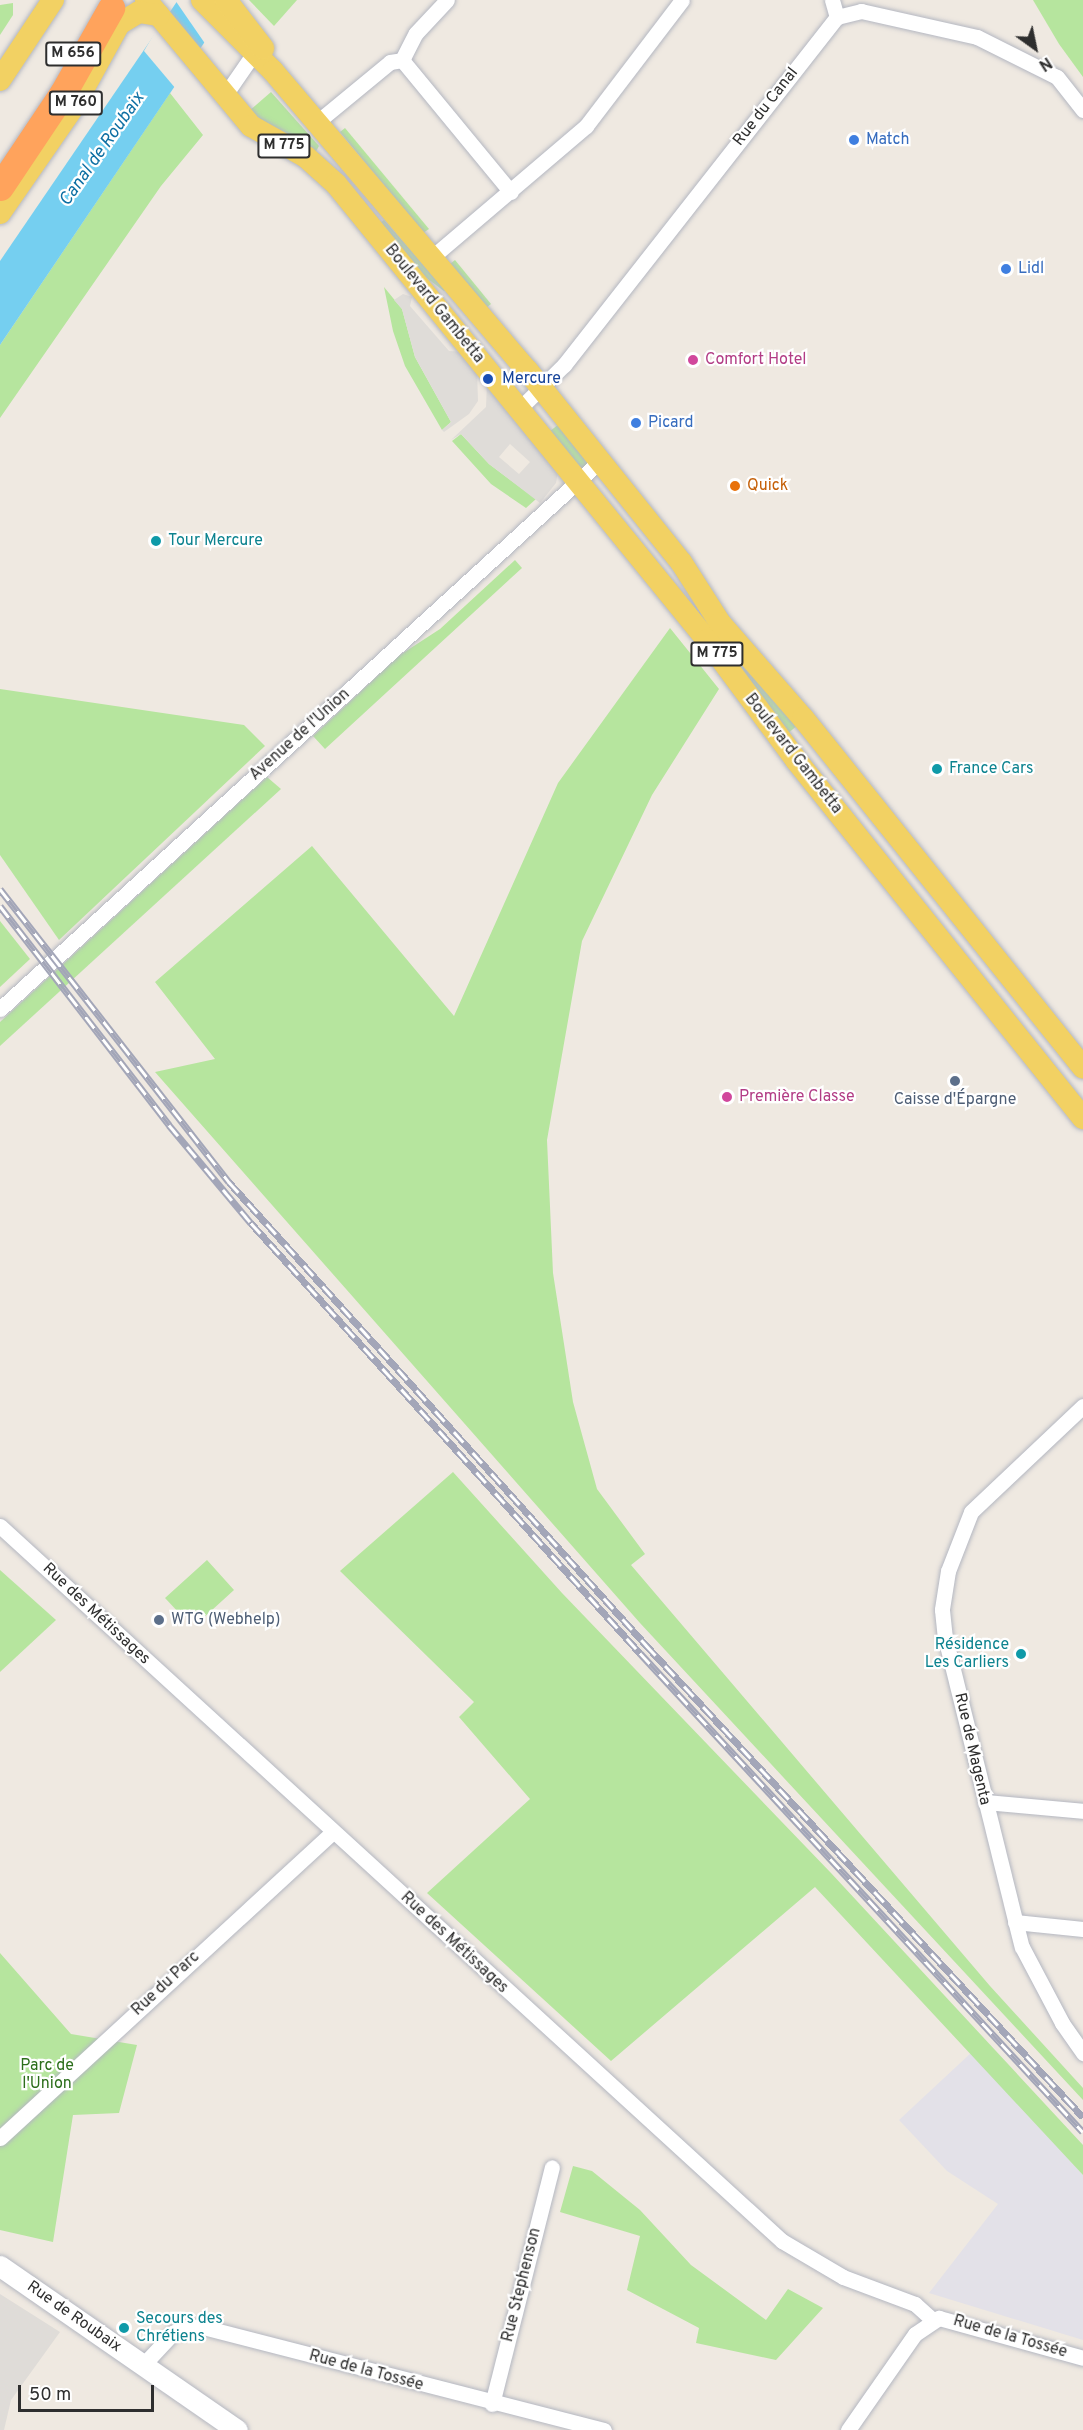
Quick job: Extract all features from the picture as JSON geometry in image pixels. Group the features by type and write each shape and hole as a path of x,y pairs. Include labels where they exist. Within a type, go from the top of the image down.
{"highway":[{"name":"M 656","path":"0,162 43,103 106,6 58,102 0,186"}],"main road":[{"path":"0,81 53,0"},
{"name":"M 775","path":"186,0 204,19 240,32"},
{"name":"M 775","path":"202,0 240,32 316,123"},
{"name":"M 775","path":"226,0 240,32 254,53 273,72"},
{"name":"M 775","path":"153,7 225,95"},
{"name":"M 760","path":"0,213 74,106 119,24 153,7"},
{"name":"Boulevard Gambetta","path":"225,95 258,132 316,164 345,194 578,482 1083,1118"},
{"name":"Boulevard Gambetta","path":"316,123 542,389 681,562 720,623 803,718 1083,1068"}],"street":[{"path":"402,60 416,33 447,0"},
{"path":"431,258 586,126 682,0"},
{"path":"832,0 837,17 855,5 984,40 1057,77 1083,110"},
{"name":"Rue du Canal","path":"519,409 542,389 837,17"},
{"path":"225,95 254,53"},
{"path":"316,123 390,62 402,60"},
{"path":"402,60 511,192"},
{"name":"Avenue de l'Union","path":"0,1009 600,461"},
{"name":"Rue de Magenta","path":"1083,1406 976,1505 963,1526 945,1580 942,1610 945,1637 985,1802 1015,1922 1028,1963 1083,2053"},
{"name":"Rue des Métissages","path":"0,1526 782,2241 843,2277 915,2304 934,2320"},
{"path":"985,1802 1083,1811"},
{"name":"Rue du Parc","path":"0,2138 333,1832"},
{"path":"1015,1922 1083,1929"},
{"name":"Rue Stephenson","path":"492,2404 552,2167"},
{"name":"Rue de Roubaix","path":"0,2266 237,2430"},
{"name":"Rue de la Tossée","path":"848,2430 915,2334 934,2320 956,2320 1083,2358"},
{"name":"Rue de la Tossée","path":"143,2366 168,2336 193,2325 492,2404 604,2430"}],"shaded area":[{"path":"403,294 412,297 410,306 449,351 463,352 477,370 478,401 469,414 444,432 442,430 451,422 415,357 402,309 394,300"},
{"path":"487,383 558,472 556,483 540,503 489,464 461,434 451,440 486,407","holes":["510,444 530,462 519,474 499,457"]},
{"path":"972,2052 1083,2175 1083,2340 929,2293 998,2204 947,2171 899,2120"},
{"path":"0,2294 60,2332 11,2400 4,2430 0,2430"}],"green space":[{"path":"249,0 297,0 274,26"},
{"path":"1033,0 1083,0 1083,77 1059,44"},
{"path":"13,3 13,15 0,35 0,5"},
{"path":"271,92 319,146 315,153 261,123 249,111"},
{"path":"170,93 203,135 161,186 0,418 0,345"},
{"path":"345,128 429,229 423,233 340,132"},
{"path":"384,220 446,290 444,291 420,273 380,223"},
{"path":"455,260 491,304 486,308 450,264"},
{"path":"384,287 402,309 415,357 451,422 442,430 405,366 393,331"},
{"path":"559,424 588,463 582,469 549,432"},
{"path":"461,434 489,464 536,499 526,508 491,484 452,441"},
{"path":"515,560 522,568 325,749 313,736 400,655 440,629"},
{"path":"670,628 719,689 652,795 582,941 547,1140 553,1273 573,1402 597,1489 645,1554 631,1565 990,1986 1083,2088 1083,2100 640,1623 155,1072 215,1059 155,982 312,846 454,1016 558,783"},
{"path":"743,663 798,725 787,734 737,667"},
{"path":"0,689 244,725 265,746 59,940 0,855"},
{"path":"267,777 281,789 0,1046 0,1022"},
{"path":"0,921 30,959 0,987"},
{"path":"453,1472 562,1593 831,1873 1083,2145 1083,2175 815,1887 611,2061 427,1893 530,1799 459,1717 474,1702 340,1571"},
{"path":"207,1560 234,1590 200,1621 190,1609 180,1614 165,1598"},
{"path":"0,1570 56,1620 0,1672"},
{"name":"Parc de l'Union","path":"0,1953 71,2034 137,2045 119,2113 73,2115 53,2242 0,2230"},
{"path":"573,2166 592,2171 640,2210 691,2265 766,2320 788,2289 823,2308 776,2360 696,2343 699,2328 627,2290 640,2236 560,2212"}],"water":[{"name":"Canal de Roubaix","path":"178,0 233,0 0,345 0,261"}],"pier":[{"path":"175,0 236,0 206,45"},
{"path":"168,10 202,51 176,89 144,51"}],"railway":[{"path":"0,889 229,1182 646,1645 1083,2117"},
{"path":"0,906 169,1125 251,1223 640,1653 1083,2132"}],"place":[{"name":"Match","path":"854,140"},
{"name":"Lidl","path":"1006,269"},
{"name":"Comfort Hotel","path":"693,360"},
{"name":"Mercure","path":"488,379"},
{"name":"Picard","path":"636,423"},
{"name":"Quick","path":"735,486"},
{"name":"Tour Mercure","path":"156,541"},
{"name":"France Cars","path":"937,769"},
{"name":"Caisse d'Épargne","path":"955,1081"},
{"name":"Première Classe","path":"727,1097"},
{"name":"WTG (Webhelp)","path":"159,1620"},
{"name":"Résidence Les Carliers","path":"1021,1654"},
{"name":"Secours des Chrétiens","path":"124,2328"}]}
